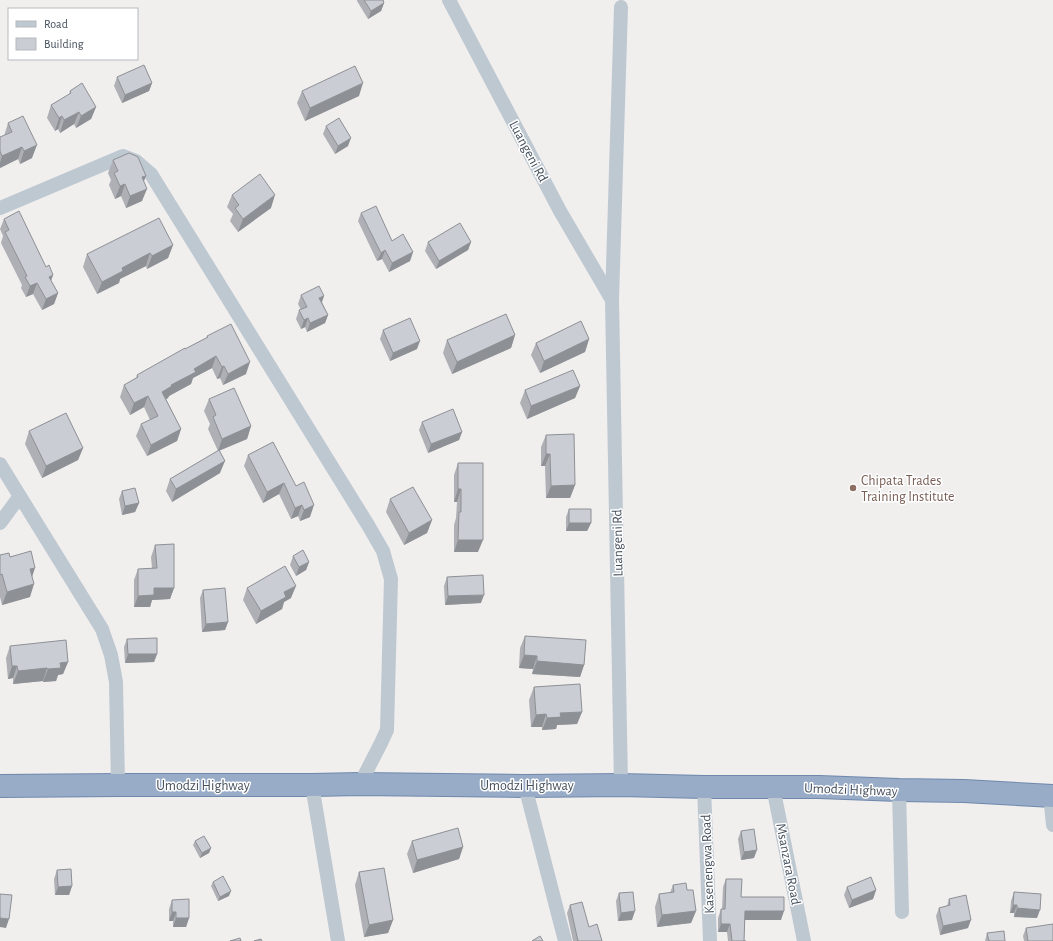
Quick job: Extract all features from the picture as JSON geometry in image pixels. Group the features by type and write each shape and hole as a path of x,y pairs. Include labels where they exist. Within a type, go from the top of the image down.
{"highway":[{"name":"Umodzi Highway","path":"0,786 360,784 526,786 621,785 964,791 1052,795"}],"street":[{"name":"Luangeni Rd","path":"449,0 560,211 612,300"},
{"name":"Luangeni Rd","path":"621,8 612,300 621,785"},
{"path":"0,208 123,156 136,161 151,174 383,551 391,580 387,730 360,784"},
{"path":"0,464 102,629 111,655 116,682 118,785"},
{"path":"0,523 20,496"},
{"path":"312,785 338,941"},
{"path":"526,786 565,941"},
{"name":"Kasenengwa Road","path":"704,787 710,941"},
{"name":"Msanzara Road","path":"773,787 804,941"},
{"path":"899,790 902,912"},
{"path":"1052,795 1053,824"}],"building":[{"path":"364,0 383,0 384,3 371,11"},
{"path":"144,65 152,83 125,95 117,77"},
{"path":"355,66 363,83 310,108 302,91"},
{"path":"82,83 96,107 81,116 79,112 64,120 62,116 59,118 51,105 71,93 70,91"},
{"path":"23,116 37,145 24,151 22,147 2,156 0,151 0,137 12,132 8,123"},
{"path":"339,118 351,138 338,146 326,126"},
{"path":"129,153 138,157 146,176 142,177 147,189 130,196 125,184 120,186 114,173 118,171 113,160"},
{"path":"260,174 275,195 243,219 235,208 239,205 232,195"},
{"path":"376,206 392,241 403,234 413,252 392,263 385,250 381,253 361,213"},
{"path":"19,211 46,267 49,265 53,275 49,277 58,293 46,299 37,283 30,286 25,277 27,276 5,232 9,230 4,219"},
{"path":"159,218 173,245 152,256 150,253 122,268 123,271 102,282 87,254"},
{"path":"460,223 471,242 439,261 428,242"},
{"path":"319,286 324,296 319,298 328,315 310,323 308,318 304,320 299,310 307,307 301,295"},
{"path":"506,314 515,335 457,362 447,340"},
{"path":"410,318 420,341 393,353 383,330"},
{"path":"581,321 589,339 544,361 536,343"},
{"path":"231,324 250,362 228,374 216,356 194,369 196,372 171,385 172,386 162,392 181,429 151,445 141,424 158,416 148,396 134,403 124,385 138,377 137,375"},
{"path":"573,370 580,386 531,406 525,390"},
{"path":"234,388 251,426 222,439 213,417 216,415 209,399"},
{"path":"453,409 462,432 431,444 422,422"},
{"path":"66,413 83,448 46,466 29,431"},
{"path":"574,434 575,485 551,486 550,454 546,454 546,435"},
{"path":"273,442 296,486 304,482 314,505 304,510 302,505 295,508 284,483 267,492 248,455"},
{"path":"219,450 225,461 176,489 170,479"},
{"path":"458,463 483,463 483,540 458,540 459,512 461,512 461,489 458,489"},
{"path":"413,487 432,520 409,533 390,499"},
{"path":"135,488 139,503 125,506 122,491"},
{"path":"569,509 591,509 591,523 569,523"},
{"path":"174,544 174,588 154,588 154,595 138,596 138,569 157,568 155,545"},
{"path":"303,550 309,562 299,567 293,556"},
{"path":"31,551 35,568 30,569 34,584 7,592 2,574 0,575 0,555 9,553 10,557"},
{"path":"285,566 296,586 284,592 286,597 261,611 247,588"},
{"path":"483,575 484,595 448,596 447,577"},
{"path":"225,588 228,622 206,624 203,590"},
{"path":"525,636 586,640 584,665 537,661 537,656 524,655"},
{"path":"157,638 157,654 128,654 127,639"},
{"path":"66,640 68,662 60,663 61,668 18,671 17,666 12,666 10,646"},
{"path":"580,684 582,712 560,713 561,717 547,718 546,714 536,715 534,687"},
{"path":"458,828 463,847 417,860 412,841"},
{"path":"754,829 757,850 744,852 741,831"},
{"path":"204,836 211,848 202,853 195,841"},
{"path":"384,868 393,920 369,925 359,872"},
{"path":"71,869 72,886 58,887 57,870"},
{"path":"223,876 231,891 220,897 213,882"},
{"path":"871,877 876,890 852,900 847,887"},
{"path":"726,879 742,879 741,897 784,897 784,911 745,911 744,941 732,941 730,924 721,924 721,909 725,909"},
{"path":"686,883 687,890 693,890 696,911 662,915 659,894 674,892 673,885"},
{"path":"633,892 635,911 621,913 619,893"},
{"path":"1014,892 1041,894 1040,910 1017,908 1017,905 1013,905"},
{"path":"0,894 12,895 9,919 0,918"},
{"path":"966,895 971,920 943,926 939,908 950,905 949,899"},
{"path":"189,899 189,918 176,918 176,912 172,912 172,900"},
{"path":"582,902 589,927 597,924 602,941 578,941 570,905"},
{"path":"1053,924 1053,941 1028,941 1026,928"},
{"path":"1004,931 1005,941 989,941 987,933"},
{"path":"540,936 543,941 532,941"},
{"path":"240,938 241,941 230,941"}],"place":[{"name":"Chipata Trades Training Institute","path":"853,488"}]}
